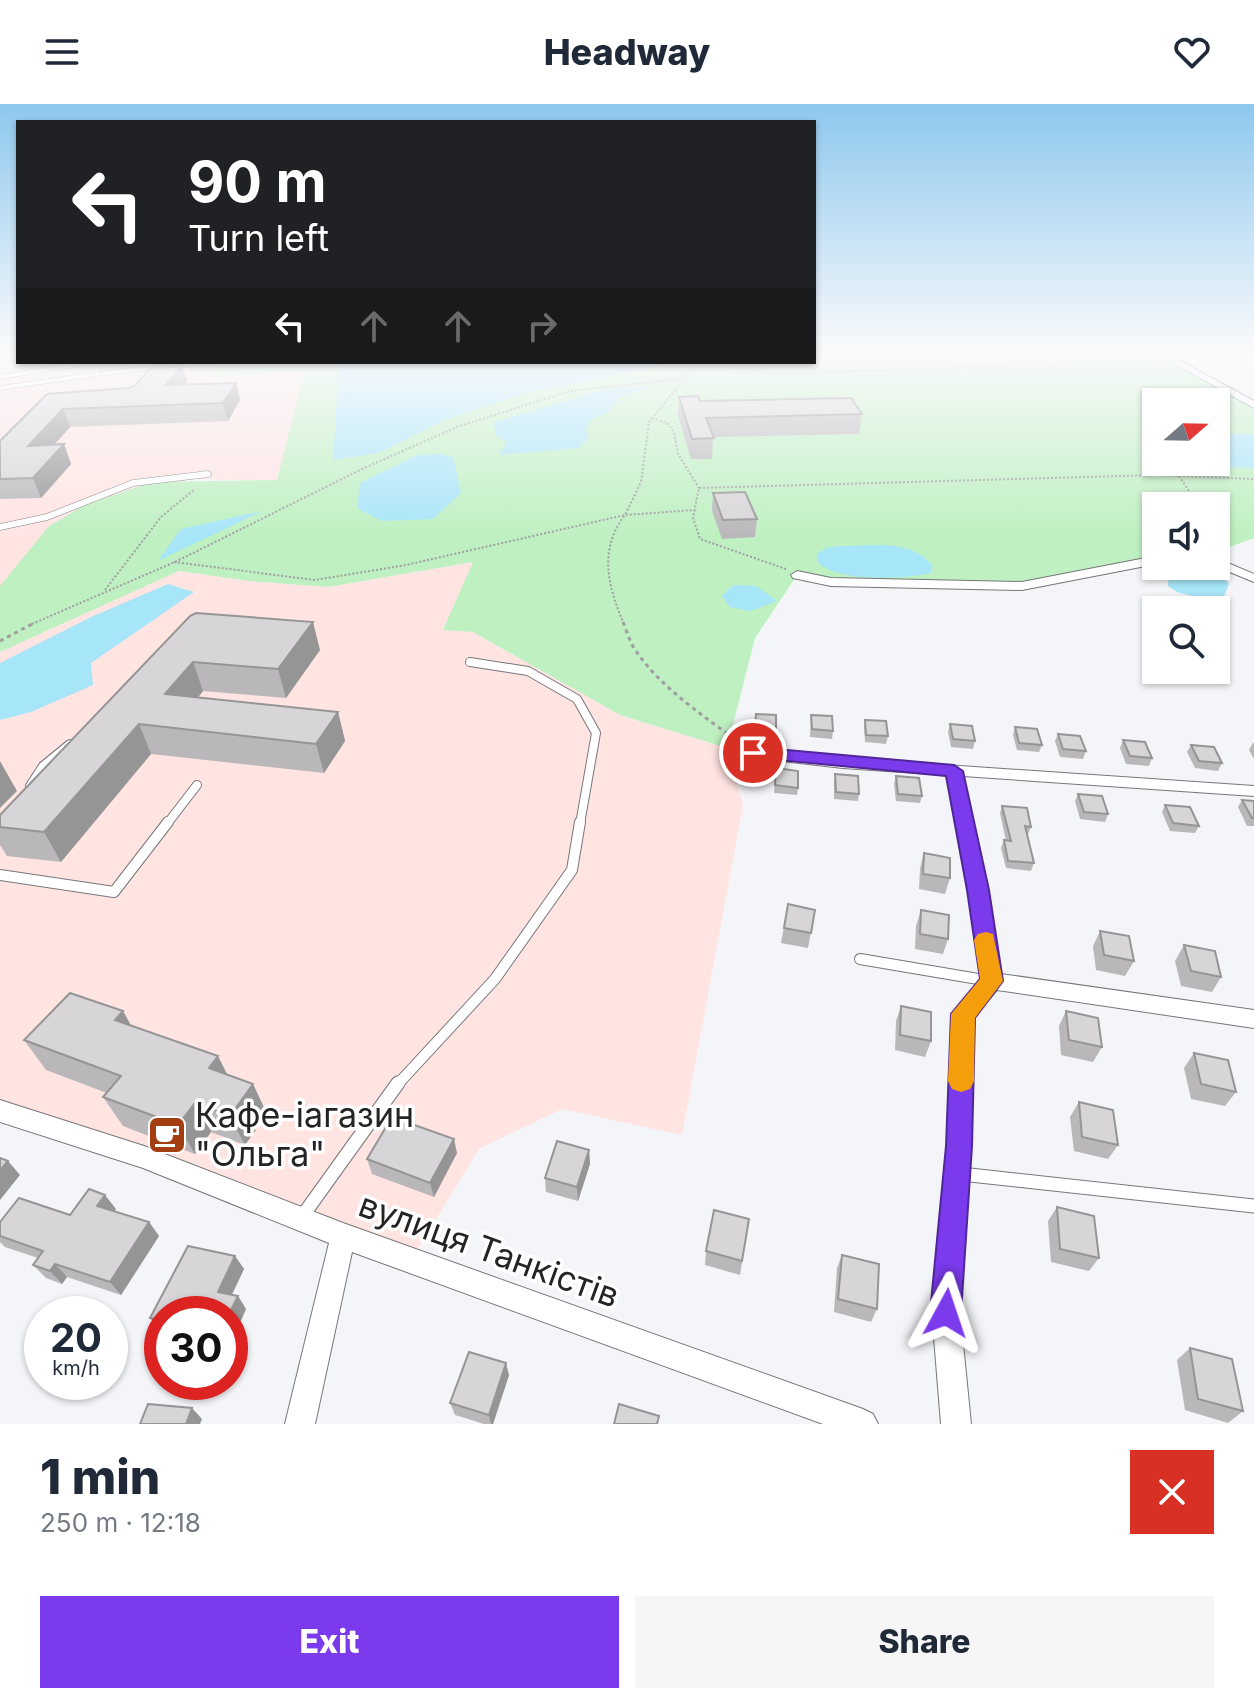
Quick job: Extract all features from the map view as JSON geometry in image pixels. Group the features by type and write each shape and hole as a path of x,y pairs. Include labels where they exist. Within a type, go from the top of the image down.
{"street":[{"path":"797,575 831,582 1022,586 1142,563"},
{"path":"1230,568 1254,578"},
{"path":"753,753 954,771 1254,791"},
{"path":"954,771 978,890 992,981"},
{"path":"992,981 1254,1019"},
{"path":"956,1424 946,1313 957,1174 963,1014 992,981"},
{"name":"вулиця Танкістів","path":"0,1111 144,1157 343,1236 863,1424"},
{"path":"300,1424 343,1236"}],"lane":[{"path":"0,527 36,522 125,485 208,474"},
{"path":"301,1219 407,1070 495,979 572,870 596,733 577,699 528,671 470,662"},
{"path":"22,799 43,766 76,741"},
{"path":"0,875 114,892 197,785"},
{"path":"860,959 992,981"},
{"path":"957,1174 1254,1206"}],"path":[{"path":"0,641 45,616 174,562 331,485 493,415"},
{"path":"655,415 649,422 641,482 625,515 614,526 605,558 611,591 634,650 676,692 753,753"},
{"path":"652,418 667,423 674,432 673,442 699,488 693,518 700,539 773,563 797,575"},
{"path":"105,591 161,517 208,474"},
{"path":"699,488 1179,476 1254,479"},
{"path":"1179,476 1190,492"},
{"path":"174,562 315,580 406,565 625,515 694,510"}],"shaded area":[{"path":"0,415 294,415 277,480 189,479 0,586"},
{"path":"474,562 443,630 473,632 620,715 727,748 743,805 682,1135 562,1109 479,1149 411,1260 0,1111 0,652 179,571 249,581 328,587"}],"green space":[{"path":"294,415 1142,415 1142,476 1230,476 1230,415 1254,415 1254,538 1230,547 1230,492 1142,492 1142,563 1046,583 831,582 797,575 755,638 727,748 620,715 473,632 443,630 473,562 328,587 249,581 179,571 0,652 0,586 49,526 83,506 151,482 277,480"}],"water":[{"path":"336,415 461,415 379,453 333,460"},
{"path":"519,415 602,415 591,420 585,429 588,438 579,448 499,455 507,442 495,434 494,422"},
{"path":"1230,434 1254,434 1254,468 1230,467"},
{"path":"417,455 453,457 461,493 433,519 382,521 357,508 360,483"},
{"path":"262,511 158,561 181,529"},
{"path":"840,546 901,547 923,556 932,565 931,573 871,578 838,573 817,561 818,553"},
{"path":"1168,580 1225,580 1229,584 1224,596 1192,596 1168,586"},
{"path":"168,584 194,592 91,663 93,685 31,712 0,720 0,663 91,617"},
{"path":"733,585 756,586 777,601 750,611 730,607 722,596"}],"building":[{"path":"26,415 58,415 28,446 64,444 33,478 0,479 0,441"},
{"path":"684,415 839,415 706,418 714,438 692,439"},
{"path":"745,492 757,519 723,520 713,493"},
{"path":"196,613 313,622 278,669 193,662 165,694 338,712 316,744 139,724 44,832 0,827 0,815"},
{"path":"756,714 776,715 776,730 755,728"},
{"path":"811,715 832,716 833,731 812,729"},
{"path":"865,720 886,721 888,736 866,735"},
{"path":"950,724 972,726 975,741 953,739"},
{"path":"1015,727 1037,729 1042,745 1019,743"},
{"path":"1058,734 1080,736 1086,751 1063,749"},
{"path":"1123,740 1145,742 1152,758 1130,756"},
{"path":"1191,745 1214,747 1222,763 1199,761"},
{"path":"776,768 798,771 798,788 775,785"},
{"path":"835,774 858,776 859,794 836,792"},
{"path":"896,776 919,778 922,796 898,794"},
{"path":"1078,794 1102,796 1108,814 1084,812"},
{"path":"1242,800 1254,801 1254,818 1252,818"},
{"path":"1165,805 1190,807 1199,826 1173,823"},
{"path":"1002,806 1027,808 1031,827 1025,826 1034,863 1008,861 1004,840 1011,841"},
{"path":"924,853 950,858 950,878 923,874"},
{"path":"788,904 815,910 811,933 784,928"},
{"path":"921,910 949,915 948,939 920,934"},
{"path":"1100,931 1129,936 1134,961 1104,955"},
{"path":"1184,945 1215,951 1221,977 1191,971"},
{"path":"70,993 123,1011 115,1020 218,1056 209,1068 253,1084 230,1116 195,1103 178,1125 103,1097 121,1076 24,1040"},
{"path":"901,1006 931,1012 931,1041 900,1035"},
{"path":"1066,1011 1098,1018 1102,1047 1069,1040"},
{"path":"1194,1053 1228,1060 1236,1092 1201,1084"},
{"path":"1079,1102 1113,1110 1118,1145 1082,1137"},
{"path":"392,1117 454,1139 430,1183 367,1159"},
{"path":"557,1141 589,1150 577,1187 545,1178"},
{"path":"0,1158 8,1161 0,1170"},
{"path":"89,1189 105,1195 97,1206 149,1222 110,1282 55,1264 50,1271 33,1265 43,1251 0,1236 0,1222 19,1198 70,1215"},
{"path":"1057,1207 1094,1216 1099,1258 1060,1249"},
{"path":"714,1210 749,1219 742,1261 706,1251"},
{"path":"188,1246 235,1256 218,1292 238,1296 162,1296"},
{"path":"842,1255 879,1264 877,1309 838,1299"},
{"path":"1190,1348 1232,1359 1243,1411 1198,1399"},
{"path":"469,1352 506,1363 489,1415 450,1403"},
{"path":"148,1404 192,1408 186,1424 140,1424"},
{"path":"619,1404 659,1416 657,1424 614,1424"}],"slow traffic":[{"path":"961,1081 963,1014 992,981 986,940"}],"place":[{"name":"Кафе-іагазин \"Ольга\"","path":"167,1135"}],"route":[{"path":"753,753 954,771 978,890 992,981 963,1014 959,1146 946,1313"}]}
